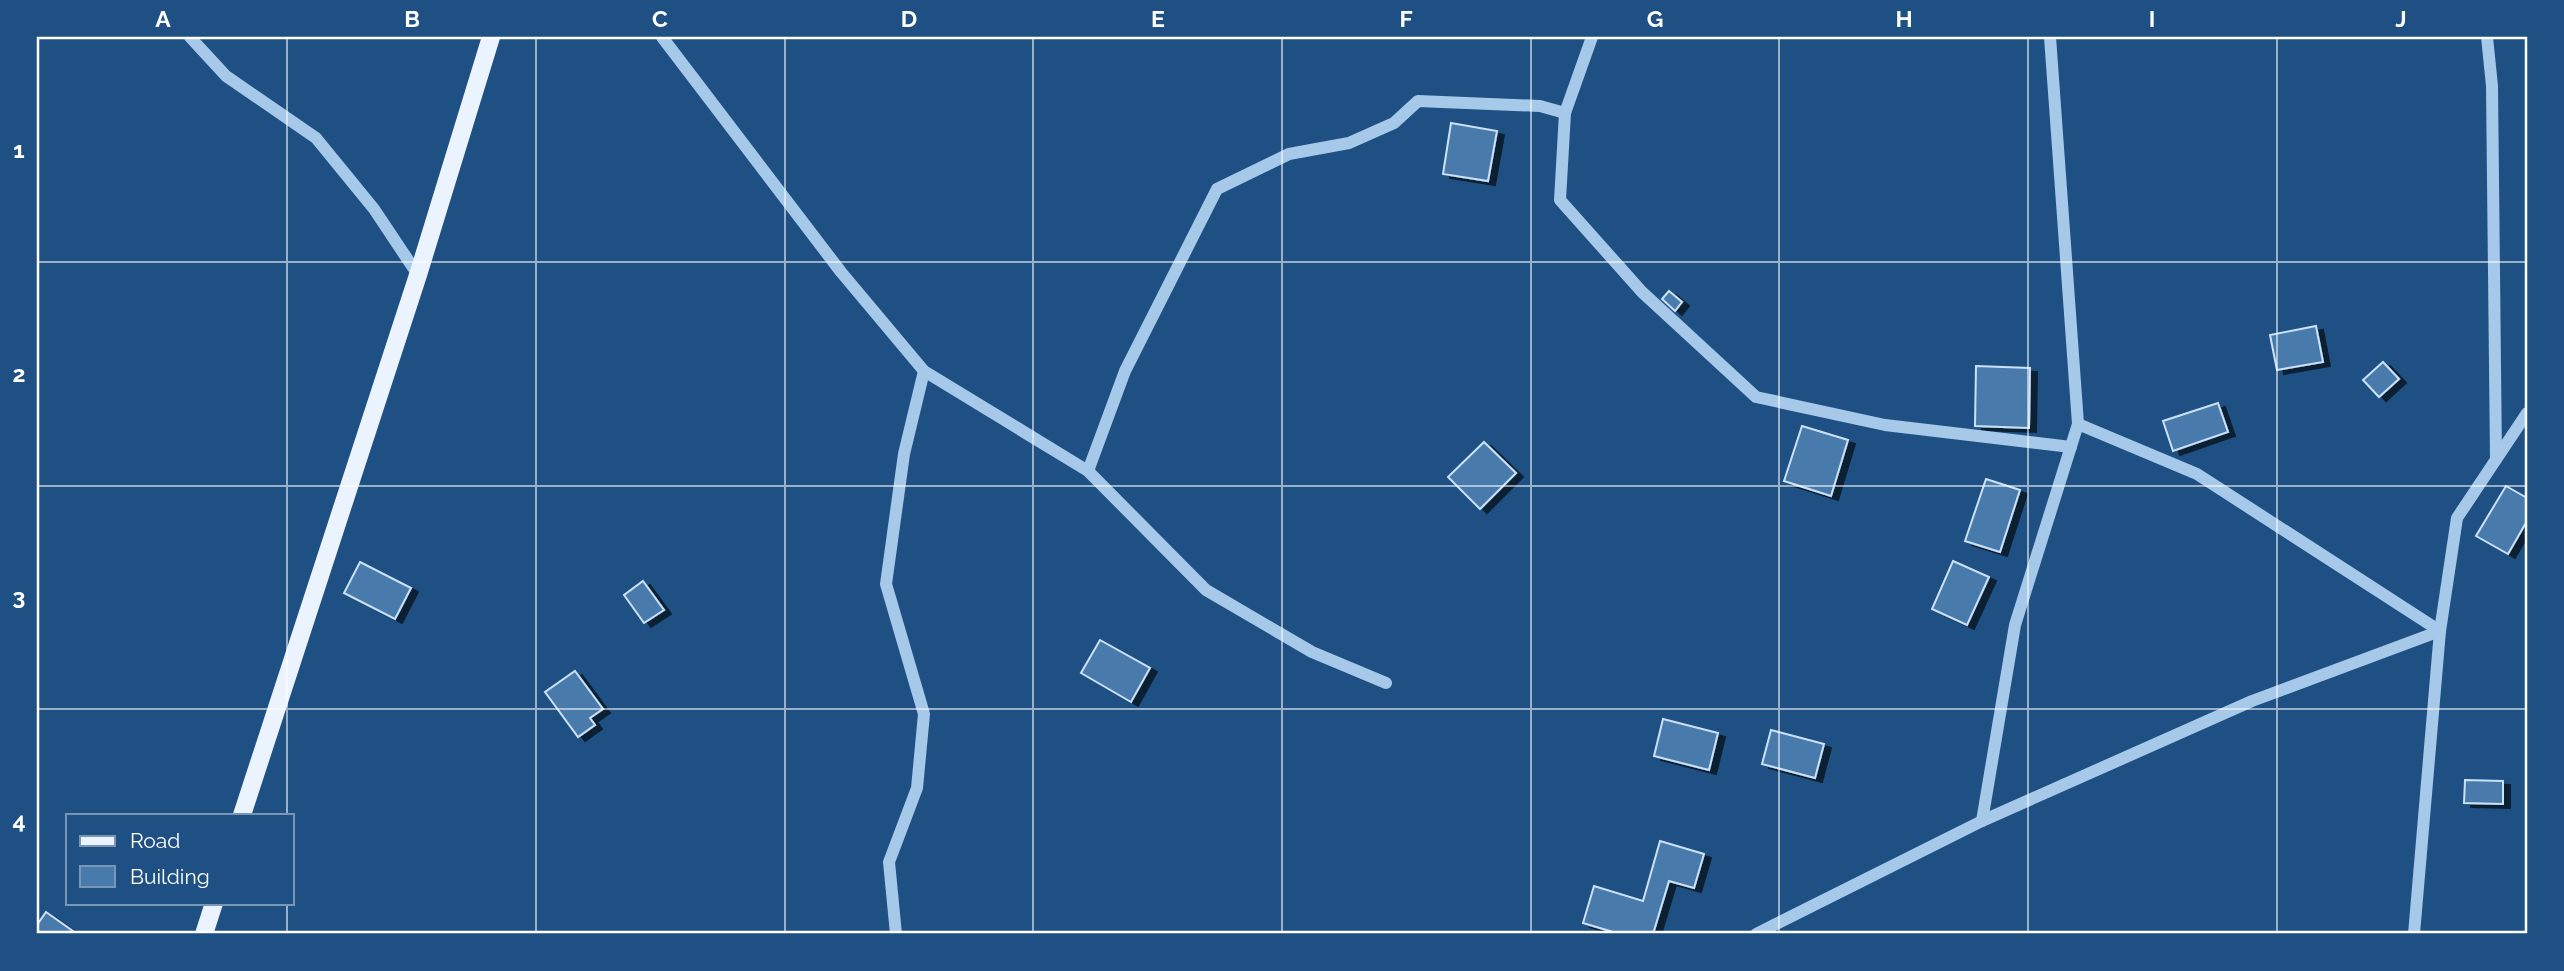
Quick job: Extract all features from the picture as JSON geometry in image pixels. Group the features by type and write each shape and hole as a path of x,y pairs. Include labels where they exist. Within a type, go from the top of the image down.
{"main road":[{"path":"242,814 418,275 491,37"},
{"path":"204,934 214,904"}],"street":[{"path":"190,37 226,76 316,138 374,209 418,275"},
{"path":"662,37 841,272 924,371 1088,471 1206,590 1312,652 1386,683"},
{"path":"1592,37 1565,113 1560,200 1642,292 1756,397 1885,425 2071,447"},
{"path":"1982,821 2015,625 2078,424 2050,37"},
{"path":"2487,37 2492,86 2496,460"},
{"path":"1088,471 1125,371 1217,189 1289,154 1349,144 1394,123 1418,102 1541,106 1565,113"},
{"path":"896,934 889,862 917,788 924,713 886,584 904,454 924,371"},
{"path":"2414,934 2440,631 2457,518 2527,413"},
{"path":"2078,424 2197,474 2440,631"},
{"path":"1756,934 1982,821 2252,701 2440,631"}],"building":[{"path":"1451,123 1497,131 1488,181 1443,174"},
{"path":"1669,291 1682,302 1675,311 1662,299"},
{"path":"2316,326 2323,362 2277,370 2270,335"},
{"path":"2383,362 2399,379 2379,397 2363,380"},
{"path":"1976,366 2030,368 2029,428 1975,426"},
{"path":"2218,403 2228,432 2173,451 2163,421"},
{"path":"1802,426 1848,440 1831,496 1784,481"},
{"path":"1484,442 1516,473 1480,509 1448,477"},
{"path":"1986,479 2020,490 2000,552 1965,541"},
{"path":"2506,486 2527,498 2527,521 2508,554 2476,536"},
{"path":"1953,561 1989,577 1967,625 1932,609"},
{"path":"360,562 411,588 395,619 344,593"},
{"path":"643,581 664,610 644,623 624,595"},
{"path":"1100,640 1150,668 1131,702 1081,673"},
{"path":"575,671 603,709 590,718 595,725 578,737 545,692"},
{"path":"1663,719 1718,733 1709,770 1654,756"},
{"path":"1771,730 1824,744 1815,778 1762,764"},
{"path":"2465,780 2503,781 2503,804 2464,803"},
{"path":"1660,841 1704,854 1694,888 1669,881 1653,934 1620,934 1583,923 1594,886 1643,901"},
{"path":"46,912 77,934 37,934 37,925"}]}
